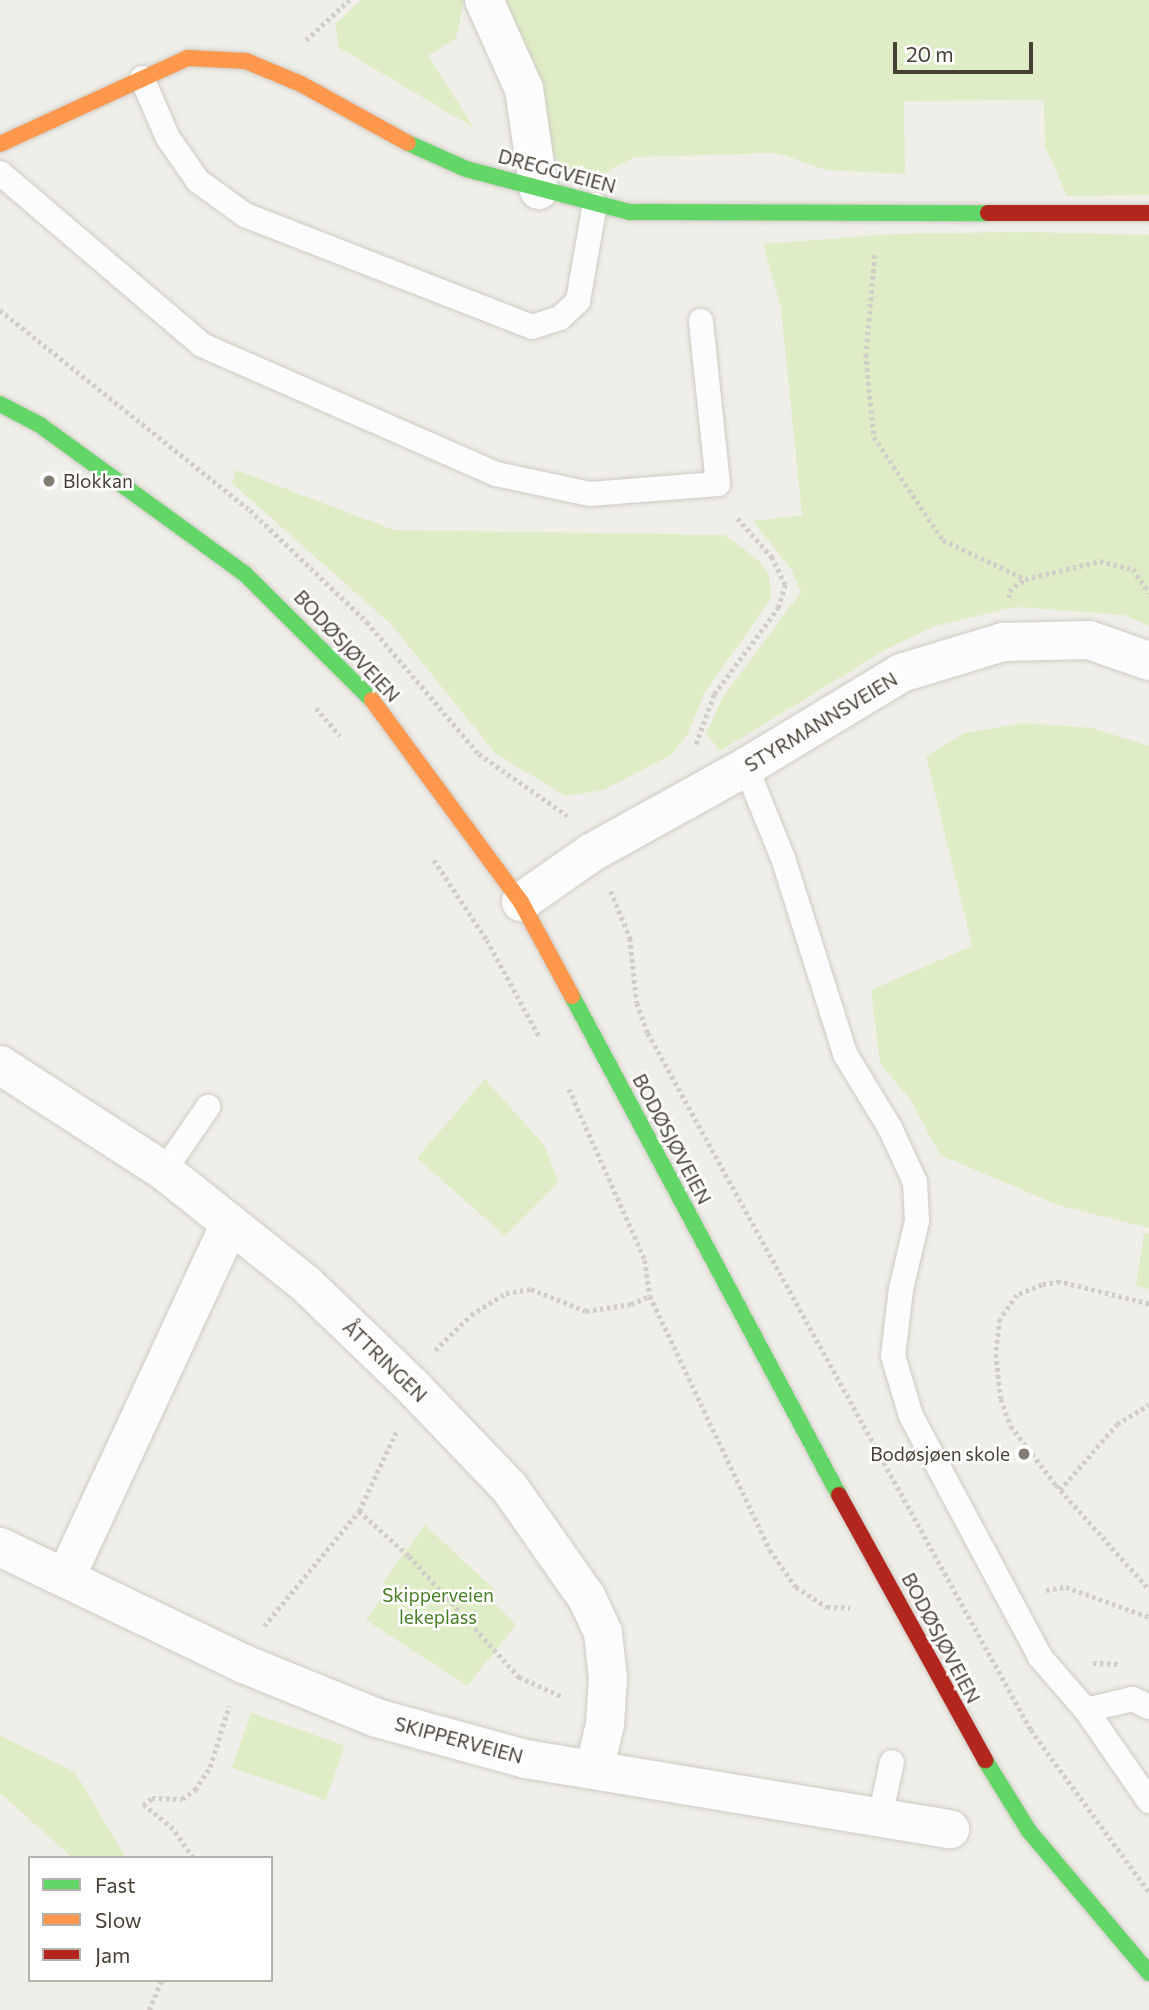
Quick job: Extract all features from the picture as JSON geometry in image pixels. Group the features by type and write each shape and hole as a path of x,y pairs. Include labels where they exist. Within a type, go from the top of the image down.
{"street":[{"path":"484,0 524,89 539,190"},
{"name":"DREGGVEIEN","path":"0,144 188,58 246,61 280,75 393,136 466,169 630,212 1149,214"},
{"name":"BODØSJØVEIEN","path":"0,387 40,425 245,574 306,630 363,688 449,799 521,902 957,1714 1029,1832 1149,1973"},
{"name":"BODØSJØVEIEN","path":"0,404 40,425"},
{"name":"STYRMANNSVEIEN","path":"521,902 591,853 746,767 901,673 1003,642 1089,640 1149,661"},
{"name":"ÅTTRINGEN","path":"0,1065 164,1171 306,1284 413,1387 509,1488 551,1542 587,1598 603,1633 608,1678 605,1724 595,1767"},
{"path":"66,1577 230,1223"},
{"name":"SKIPPERVEIEN","path":"0,1547 244,1664 377,1718 526,1759 595,1767 950,1829"}],"lane":[{"path":"142,78 168,138 198,181 245,215 532,327 560,318 578,301 595,204"},
{"path":"0,173 202,345 496,474 590,494 718,484 701,321"},
{"path":"746,767 783,858 845,1054 890,1128 915,1182 918,1221 901,1289 893,1356 911,1416 1040,1657 1086,1710 1149,1801"},
{"path":"164,1171 208,1107"},
{"path":"1086,1710 1133,1699 1149,1707"},
{"path":"880,1817 892,1762"}],"path":[{"path":"280,75 304,41 349,0"},
{"path":"879,212 866,354 874,437 943,540 1026,579"},
{"path":"698,755 696,738 714,694 778,608 785,585 772,558 739,526 718,484"},
{"path":"1003,642 1009,591 1026,579 1100,561 1133,569 1149,593"},
{"path":"314,705 351,747"},
{"path":"433,858 487,940 544,1044"},
{"path":"609,887 630,938 637,1003 648,1033 1031,1730 1149,1892"},
{"path":"563,1079 645,1260 650,1296 770,1550 796,1587 827,1607 862,1608"},
{"path":"1149,1304 1060,1282 1017,1295 1000,1318 996,1354 1001,1399 1011,1426 1060,1490 1149,1589"},
{"path":"427,1358 471,1315 506,1293 531,1289 586,1311 631,1304 650,1296"},
{"path":"1060,1490 1117,1424 1149,1405"},
{"path":"257,1635 359,1511 401,1422"},
{"path":"359,1511 409,1556 519,1677 568,1700"},
{"path":"1040,1590 1066,1587 1149,1617"},
{"path":"192,1856 173,1829 143,1805 152,1798 182,1799 195,1790 210,1767 232,1697"},
{"path":"149,2010 161,1982"}],"green space":[{"path":"361,0 464,0 456,38 428,56 474,128 338,47 336,24"},
{"path":"502,0 1149,0 1149,195 1067,196 1045,146 1044,100 904,101 905,174 827,170 777,153 634,157 587,183 578,182 560,166 546,136 545,97 536,68"},
{"path":"1026,232 1149,235 1149,626 1125,615 1015,607 935,626 890,647 720,751 706,733 723,697 801,592 791,569 753,521 802,515 781,308 763,244 893,234"},
{"path":"236,470 394,530 725,535 758,560 769,575 771,599 705,692 687,735 671,755 604,790 566,796 496,754 391,624 232,483"},
{"path":"1022,723 1092,728 1149,746 1149,1228 1058,1205 940,1155 912,1102 880,1063 871,990 972,946 926,756 965,733"},
{"path":"485,1079 545,1146 558,1183 505,1236 417,1158"},
{"path":"1144,1233 1149,1234 1149,1289 1136,1286"},
{"name":"Skipperveien lekeplass","path":"425,1525 495,1590 488,1597 516,1625 467,1686 366,1620 389,1587 383,1582"},
{"path":"251,1713 345,1745 326,1800 232,1768"},
{"path":"0,1736 75,1772 125,1856 71,1856 0,1793"}],"traffic: fast":[{"path":"408,143 466,169 630,212 988,213"},
{"path":"0,404 40,425 245,574 372,700"},
{"path":"572,996 839,1495"},
{"path":"985,1760 1029,1831 1149,1973"}],"traffic: slow":[{"path":"0,144 188,58 246,61 301,84 408,143"},
{"path":"372,700 521,902 572,996"}],"traffic: jam":[{"path":"988,213 1149,213"},
{"path":"839,1495 985,1760"}],"place":[{"name":"Blokkan","path":"49,481"},
{"name":"Bodøsjøen skole","path":"1024,1454"}]}
